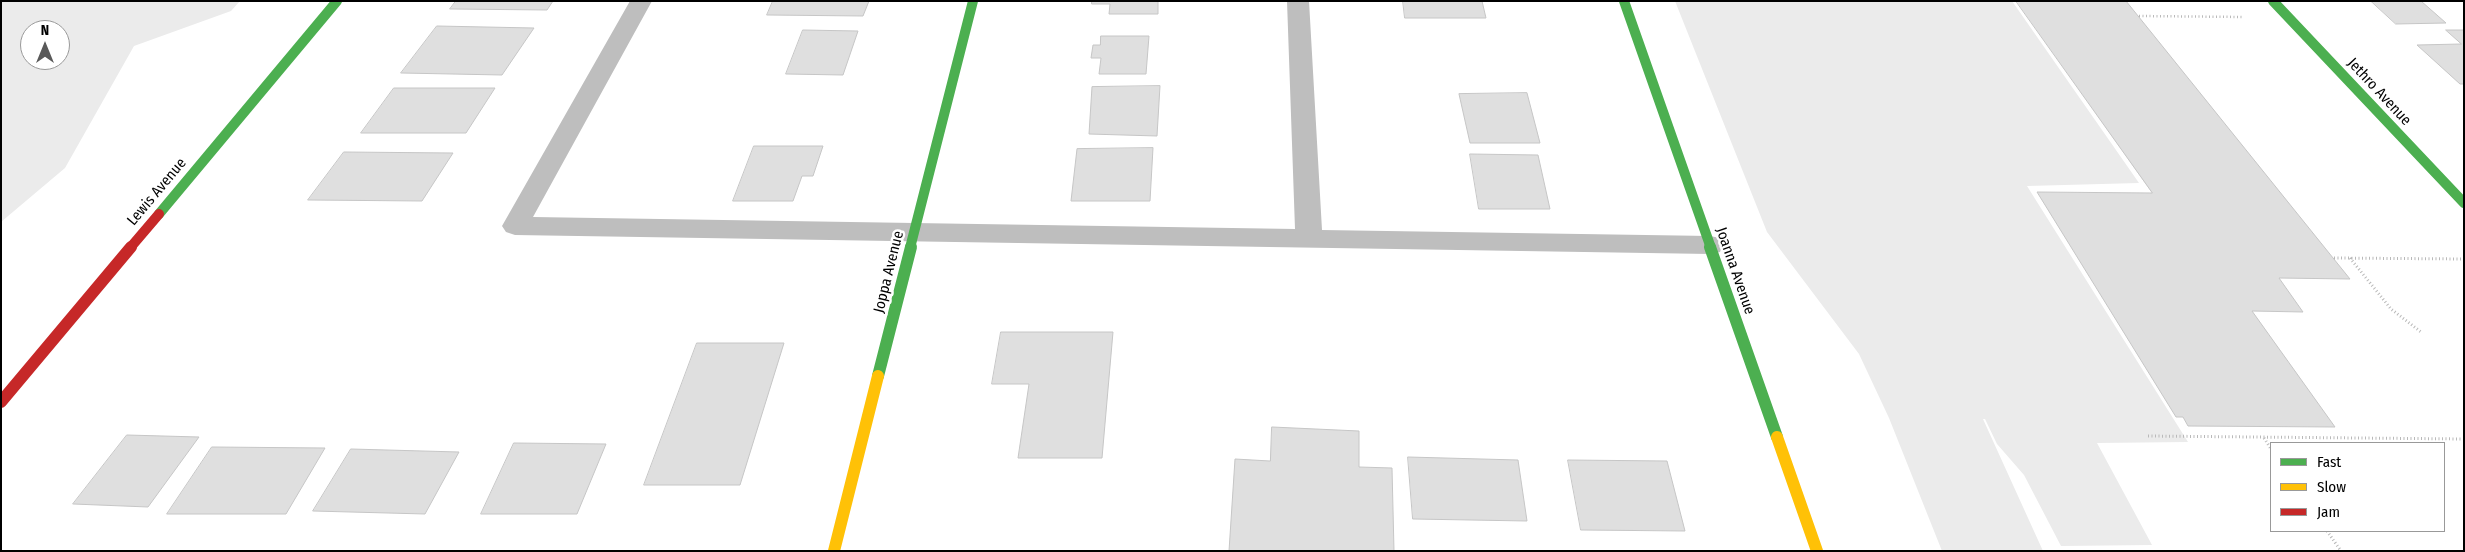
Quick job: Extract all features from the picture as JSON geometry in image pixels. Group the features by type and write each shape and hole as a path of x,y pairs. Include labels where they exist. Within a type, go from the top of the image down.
{"street":[{"name":"Lewis Avenue","path":"1,402 337,1"},
{"name":"Joppa Avenue","path":"834,551 973,1"},
{"name":"Joanna Avenue","path":"1624,1 1817,551"},
{"name":"Jethro Avenue","path":"2272,1 2464,203"}],"lane":[{"path":"641,1 515,226 1710,244"},
{"path":"1298,1 1309,238"}],"path":[{"path":"2139,16 2287,17"},
{"path":"2334,258 2464,259"},
{"path":"2349,258 2391,309 2421,332"},
{"path":"2148,436 2464,439"},
{"path":"2264,438 2270,447"},
{"path":"2355,438 2357,442"},
{"path":"2328,532 2340,551"}],"shaded area":[{"path":"1,1 240,1 231,11 134,46 65,168 1,222"},
{"path":"1675,1 2012,1 2139,183 2027,186 2188,442 2097,443 2152,545 2061,546 2024,475 1997,444 1985,419 1983,419 2043,551 1942,551 1889,418 1859,354 1767,232"}],"building":[{"path":"456,1 553,1 547,10 450,9"},
{"path":"773,1 869,1 863,16 767,15"},
{"path":"1092,1 1158,1 1158,14 1109,14 1110,4 1092,4"},
{"path":"1403,1 1482,1 1486,18 1405,18"},
{"path":"2016,1 2126,1 2350,279 2279,278 2303,312 2252,311 2335,427 2188,426 2183,417 2176,417 2037,192 2152,193"},
{"path":"2371,1 2421,1 2446,23 2396,24"},
{"path":"437,26 534,28 502,75 401,73"},
{"path":"803,30 858,31 843,75 786,74"},
{"path":"2446,30 2464,30 2464,84 2460,84 2417,45 2461,44"},
{"path":"1101,36 1149,36 1146,74 1099,74 1101,58 1091,58 1093,45 1100,45"},
{"path":"1160,86 1157,136 1089,134 1092,87"},
{"path":"394,88 495,88 466,133 361,133"},
{"path":"1527,93 1540,143 1470,143 1459,94"},
{"path":"754,146 823,146 813,176 802,176 793,201 733,201"},
{"path":"1153,148 1150,201 1071,201 1077,149"},
{"path":"344,152 453,153 422,201 308,200"},
{"path":"1470,154 1538,155 1550,209 1479,209"},
{"path":"1001,332 1113,332 1102,458 1018,458 1029,384 992,384"},
{"path":"697,343 784,343 740,485 644,485"},
{"path":"1272,427 1359,431 1359,467 1392,468 1394,551 1229,551 1235,459 1270,461"},
{"path":"127,435 199,437 148,507 73,504"},
{"path":"514,443 606,444 577,514 481,514"},
{"path":"212,447 325,448 286,514 167,514"},
{"path":"351,449 459,452 425,514 313,511"},
{"path":"1408,457 1518,460 1527,521 1413,519"},
{"path":"1568,460 1667,461 1685,531 1581,530"}],"traffic: fast":[{"path":"159,214 337,1"},
{"path":"878,376 973,1"},
{"path":"1624,1 1777,437"},
{"path":"2273,1 2464,203"}],"traffic: slow":[{"path":"834,551 878,376"},
{"path":"1777,437 1817,551"}],"traffic: jam":[{"path":"1,402 159,214"}]}
